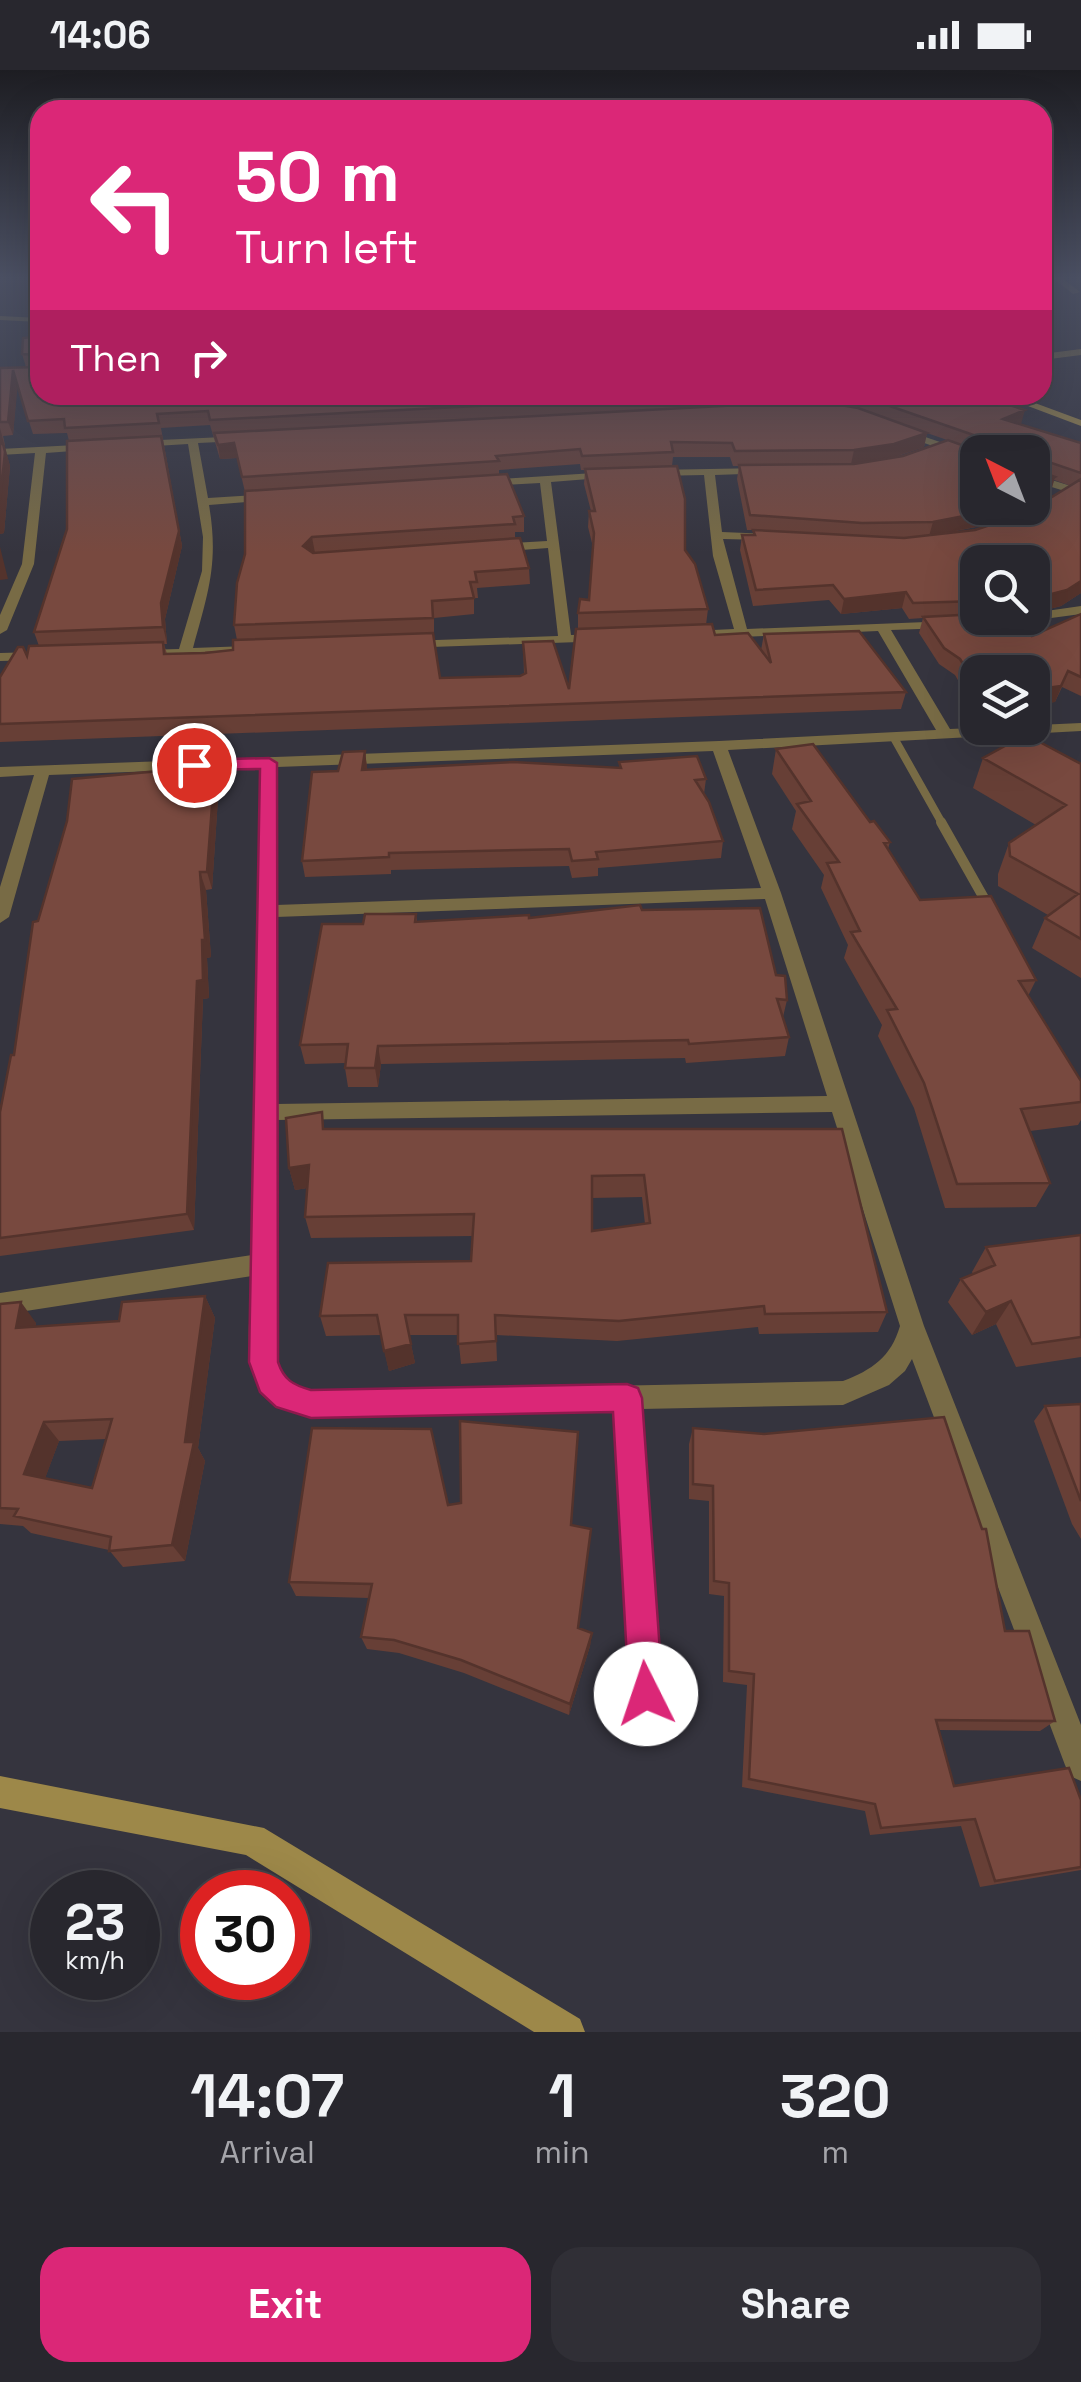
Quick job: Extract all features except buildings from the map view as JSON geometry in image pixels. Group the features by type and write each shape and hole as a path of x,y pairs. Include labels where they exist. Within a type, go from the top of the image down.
{"street":[{"path":"1032,405 1081,423"},
{"path":"892,428 960,452"},
{"path":"0,452 251,438"},
{"path":"186,652 208,571 209,537 193,441"},
{"path":"927,453 943,447"},
{"path":"0,630 28,564 40,450"},
{"path":"642,474 781,471"},
{"path":"709,472 719,556 742,633"},
{"path":"468,484 626,474"},
{"path":"545,478 565,639"},
{"path":"1050,483 1074,490"},
{"path":"1052,498 1074,490"},
{"path":"202,502 278,497"},
{"path":"718,536 790,538"},
{"path":"474,550 553,544"},
{"path":"1050,614 1081,610"},
{"path":"683,635 957,624"},
{"path":"883,628 946,736"},
{"path":"385,646 624,637"},
{"path":"130,654 265,650"},
{"path":"0,658 56,656"},
{"path":"0,772 719,746 1081,728"},
{"path":"719,746 772,893 912,1326 1081,1765"},
{"path":"269,763 263,1362 270,1383 286,1398 311,1404 843,1393 893,1370 906,1350 912,1326"},
{"path":"2,906 43,770"},
{"path":"268,912 772,893"},
{"path":"265,1112 840,1104"},
{"path":"0,1304 262,1264"},
{"path":"627,1398 646,1694"},
{"path":"0,1792 252,1840 567,2032"}],"lane":[{"path":"894,738 998,922"}],"route":[{"path":"194,765 269,763 262,1264 263,1362 270,1383 286,1398 311,1404 627,1398 646,1694"}]}
